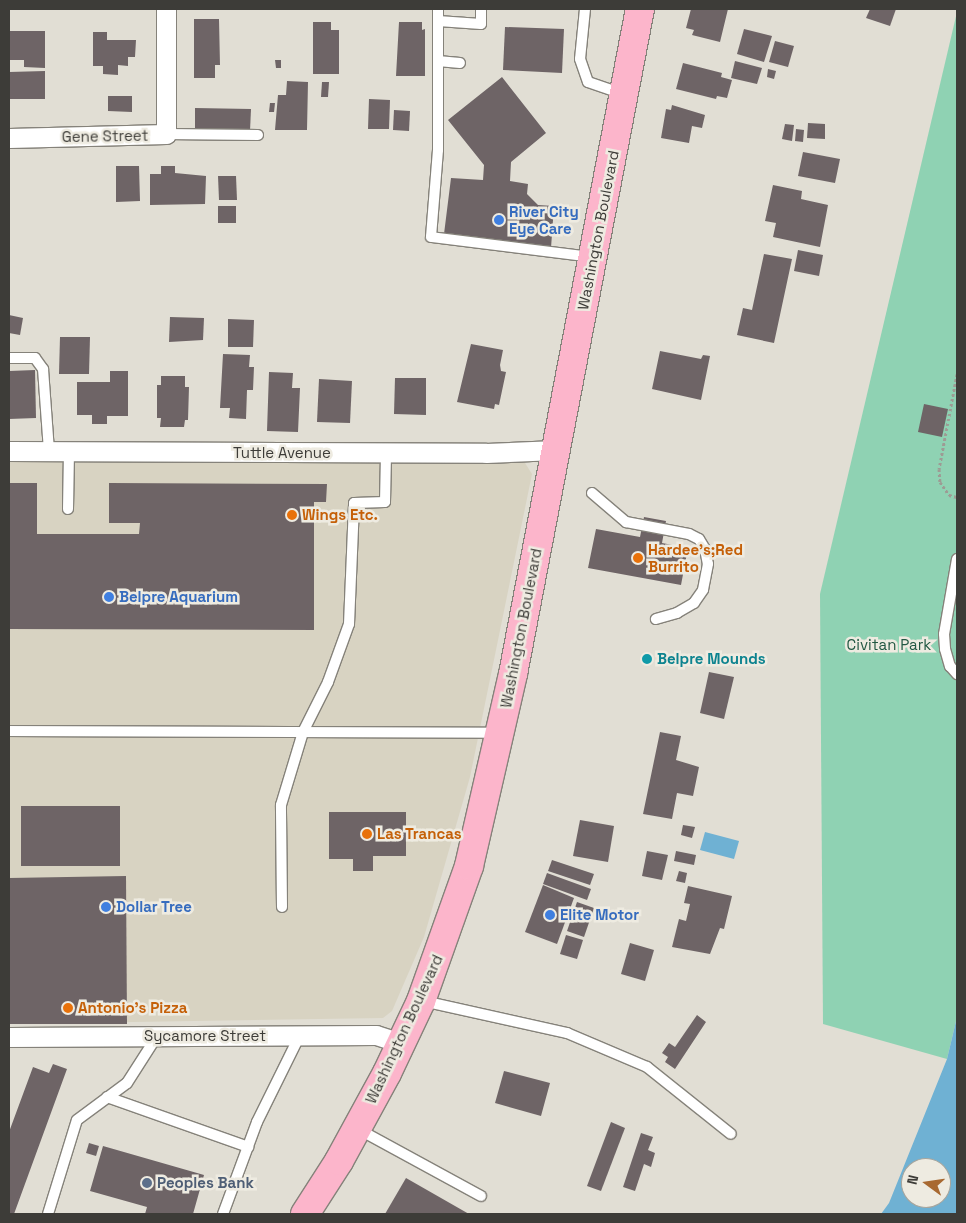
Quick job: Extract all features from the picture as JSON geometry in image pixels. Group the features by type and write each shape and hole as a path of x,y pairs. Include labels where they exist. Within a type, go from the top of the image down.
{"main road":[{"name":"Washington Boulevard","path":"307,1214 357,1129 421,1001 469,866 501,733 640,9"}],"street":[{"name":"Gene Street","path":"9,138 166,134 166,9"},
{"name":"Tuttle Avenue","path":"9,451 386,453 556,450"},
{"name":"Sycamore Street","path":"9,1039 300,1035 376,1036 401,1043"}],"lane":[{"path":"438,9 438,150 431,237 593,257"},
{"path":"438,21 481,24 481,9"},
{"path":"585,9 580,59 588,82 624,94"},
{"path":"438,61 460,63"},
{"path":"166,134 258,135"},
{"path":"9,358 35,358 43,369 49,451"},
{"path":"68,509 69,451"},
{"path":"282,907 281,805 303,732 328,682 350,624 354,503 385,502 386,453"},
{"path":"592,493 626,522 689,534 698,539 706,549 708,564 702,590 694,603 677,613 656,619"},
{"path":"957,559 944,634 945,650 957,674"},
{"path":"9,731 501,733"},
{"path":"421,1001 567,1033 647,1066 731,1134"},
{"path":"223,1214 248,1147 300,1035"},
{"path":"48,1214 77,1120 127,1083 157,1036"},
{"path":"107,1098 248,1147"},
{"path":"357,1129 481,1196"}],"path":[{"path":"957,374 939,469 940,482 949,495 957,498"}],"shaded area":[{"path":"9,451 486,453 525,463 532,474 470,777 424,937 392,1011 383,1018 9,1024"}],"green space":[{"name":"Civitan Park","path":"957,12 957,1017 947,1059 823,1024 820,594"}],"water":[{"path":"705,832 739,841 734,859 700,850"},
{"path":"957,1017 957,1214 881,1214 889,1203 901,1173 901,1208 951,1208 951,1158 907,1158 947,1059"}],"building":[{"path":"691,9 728,9 720,42 692,35 694,30 686,28"},
{"path":"870,9 896,9 890,26 866,18"},
{"path":"194,19 219,19 220,65 215,65 215,78 194,78"},
{"path":"313,22 331,22 331,30 339,30 339,74 313,74"},
{"path":"399,22 422,22 422,30 425,29 425,76 396,76"},
{"path":"505,27 564,29 562,73 503,70"},
{"path":"744,29 772,36 764,62 737,54"},
{"path":"9,31 45,31 45,68 24,67 24,60 9,60"},
{"path":"93,32 107,32 107,40 136,40 135,57 128,57 128,66 118,65 118,75 103,74 103,66 93,66"},
{"path":"775,41 794,46 788,67 769,62"},
{"path":"275,60 281,60 281,68 276,68"},
{"path":"735,61 762,68 757,84 731,78"},
{"path":"683,63 722,73 721,77 732,80 727,98 717,96 716,99 676,89"},
{"path":"768,69 776,71 774,79 767,77"},
{"path":"45,71 45,99 9,99 9,72"},
{"path":"502,77 546,133 511,162 510,181 528,184 527,194 538,205 554,206 551,248 444,234 451,178 483,180 484,165 448,120"},
{"path":"287,81 308,82 307,130 275,130 278,95 286,95"},
{"path":"322,82 329,82 328,97 321,97"},
{"path":"108,96 132,96 132,112 108,111"},
{"path":"369,99 390,100 389,129 368,129"},
{"path":"270,103 275,103 274,112 269,112"},
{"path":"672,105 705,115 702,128 692,126 689,143 661,138 666,109 671,110"},
{"path":"195,108 251,109 250,131 195,130"},
{"path":"394,110 410,111 409,131 393,130"},
{"path":"808,123 825,124 825,139 807,138"},
{"path":"785,124 794,125 792,141 782,139"},
{"path":"796,129 804,130 803,142 795,141"},
{"path":"803,152 840,159 835,183 798,176"},
{"path":"116,166 139,166 140,201 116,202"},
{"path":"161,166 175,166 175,173 206,176 205,204 150,205 150,174 161,174"},
{"path":"218,176 236,176 237,200 219,200"},
{"path":"773,185 802,191 801,199 828,205 820,247 773,237 776,223 765,221"},
{"path":"218,206 236,206 236,223 218,223"},
{"path":"798,250 823,255 819,276 794,271"},
{"path":"764,254 792,259 774,343 737,335 743,308 752,310"},
{"path":"9,315 23,318 20,335 9,333"},
{"path":"170,317 204,318 203,340 169,342"},
{"path":"228,319 254,320 253,347 228,347"},
{"path":"60,337 90,337 89,374 59,374"},
{"path":"471,344 503,350 500,365 501,371 506,372 499,405 495,404 494,409 457,402"},
{"path":"660,351 701,359 703,355 710,356 701,400 652,389"},
{"path":"223,354 250,355 249,367 254,367 253,390 247,390 246,419 229,418 230,408 220,408"},
{"path":"35,370 36,418 9,419 9,371"},
{"path":"110,371 128,371 128,416 107,416 107,424 92,424 92,415 77,415 77,382 110,382"},
{"path":"269,372 293,373 292,388 300,388 298,432 267,431"},
{"path":"161,376 185,376 185,387 189,387 188,420 185,420 184,427 160,427 161,418 157,418 157,385 161,385"},
{"path":"395,378 426,378 426,415 394,414"},
{"path":"319,379 352,381 350,423 317,422"},
{"path":"924,404 948,409 942,437 918,432"},
{"path":"9,483 37,483 37,534 139,534 140,523 109,523 109,483 327,484 326,502 314,502 314,630 9,629"},
{"name":"Hardee’s;Red Burrito","path":"644,517 666,521 662,543 688,548 681,585 588,568 596,529 640,537"},
{"path":"709,672 734,677 724,719 700,713"},
{"path":"660,732 681,736 676,760 699,767 693,796 677,793 672,819 643,814"},
{"path":"21,806 120,806 120,866 21,866"},
{"name":"Las Trancas","path":"329,812 406,812 406,856 373,856 373,871 353,871 353,859 329,859"},
{"path":"580,820 614,826 608,862 573,856"},
{"path":"683,825 695,827 692,838 681,835"},
{"path":"647,851 668,855 662,880 642,876"},
{"path":"676,851 696,855 694,865 674,861"},
{"path":"552,860 594,874 590,885 548,871"},
{"path":"679,871 687,873 685,883 676,881"},
{"path":"547,873 591,889 587,900 543,884"},
{"path":"126,876 127,1024 9,1024 9,878"},
{"name":"Elite Motor","path":"543,885 574,898 557,944 525,932"},
{"path":"688,886 732,896 724,929 720,928 710,954 672,947 679,919 686,921 690,904 684,903"},
{"path":"577,902 594,908 584,937 567,931"},
{"path":"566,935 583,940 577,959 560,954"},
{"path":"630,943 654,950 645,981 621,974"},
{"path":"697,1015 706,1022 675,1069 665,1062 668,1057 662,1053 669,1043 675,1047"},
{"path":"53,1064 67,1069 14,1214 9,1214 9,1132 33,1067 49,1073"},
{"path":"504,1071 550,1083 541,1116 495,1103"},
{"path":"611,1122 625,1128 601,1191 587,1186"},
{"path":"641,1133 653,1137 648,1150 655,1153 651,1167 644,1164 635,1191 623,1187"},
{"path":"89,1143 99,1146 96,1156 86,1153"},
{"name":"Peoples Bank","path":"103,1146 204,1175 193,1214 145,1214 147,1207 90,1191"},
{"path":"406,1178 469,1214 385,1214"}],"place":[{"name":"River City Eye Care","path":"499,220"},
{"name":"Wings Etc.","path":"292,515"},
{"name":"Hardee’s;Red Burrito","path":"638,558"},
{"name":"Belpre Aquarium","path":"109,597"},
{"name":"Belpre Mounds","path":"647,659"},
{"name":"Las Trancas","path":"367,834"},
{"name":"Dollar Tree","path":"106,907"},
{"name":"Elite Motor","path":"550,915"},
{"name":"Antonio's Pizza","path":"68,1008"},
{"name":"Peoples Bank","path":"147,1183"}]}
